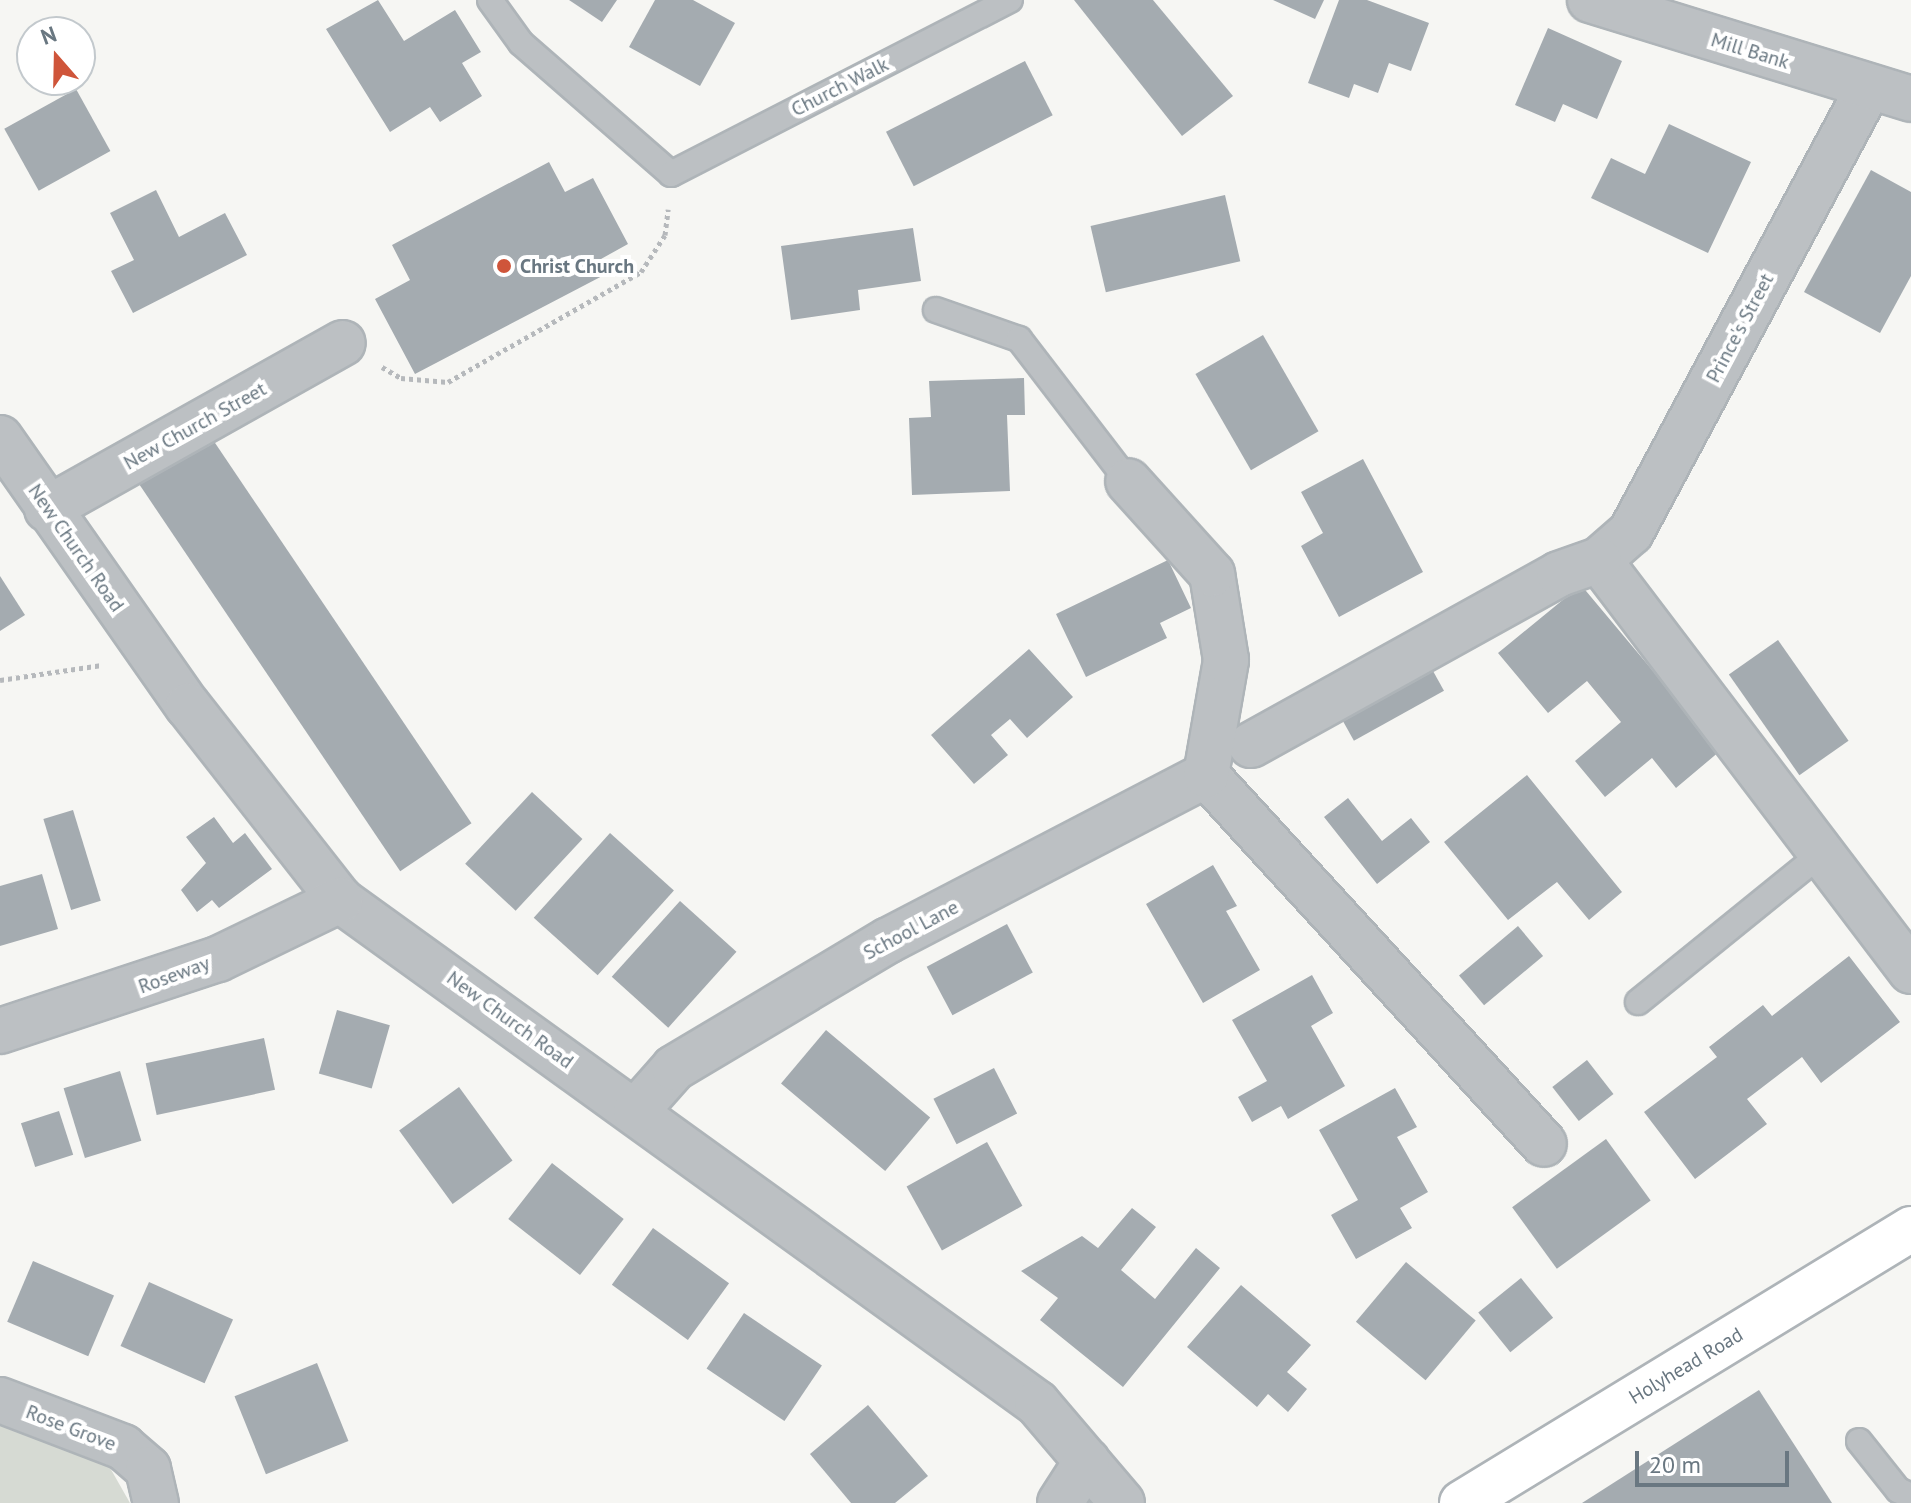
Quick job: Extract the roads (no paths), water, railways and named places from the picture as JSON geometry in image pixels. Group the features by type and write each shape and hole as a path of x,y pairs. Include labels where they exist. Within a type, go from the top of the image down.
{"main road":[{"name":"Holyhead Road","path":"1463,1503 1911,1229"}],"street":[{"name":"Mill Bank","path":"1590,0 1669,13 1869,87 1911,99"},
{"name":"Prince's Street","path":"1251,745 1559,574 1599,560 1631,532 1869,87"},
{"name":"New Church Street","path":"47,509 343,343"},
{"name":"New Church Road","path":"0,438 152,655 340,900 1037,1403 1122,1503"},
{"path":"1128,481 1212,574 1226,660 1206,775 1544,1144"},
{"path":"1599,560 1911,971"},
{"name":"School Lane","path":"636,1111 674,1068 889,940 1206,775"},
{"name":"Roseway","path":"0,1031 218,959 340,900"},
{"name":"Rose Grove","path":"0,1400 123,1447 148,1469 156,1503"},
{"path":"1060,1503 1087,1461"}],"lane":[{"name":"Church Walk","path":"490,0 521,43 671,174 1010,0"},
{"path":"936,310 1019,339 1128,481"},
{"path":"1638,1002 1821,854"},
{"path":"1859,1441 1898,1490 1911,1496"}],"place":[{"name":"Christ Church","path":"504,266"}]}
